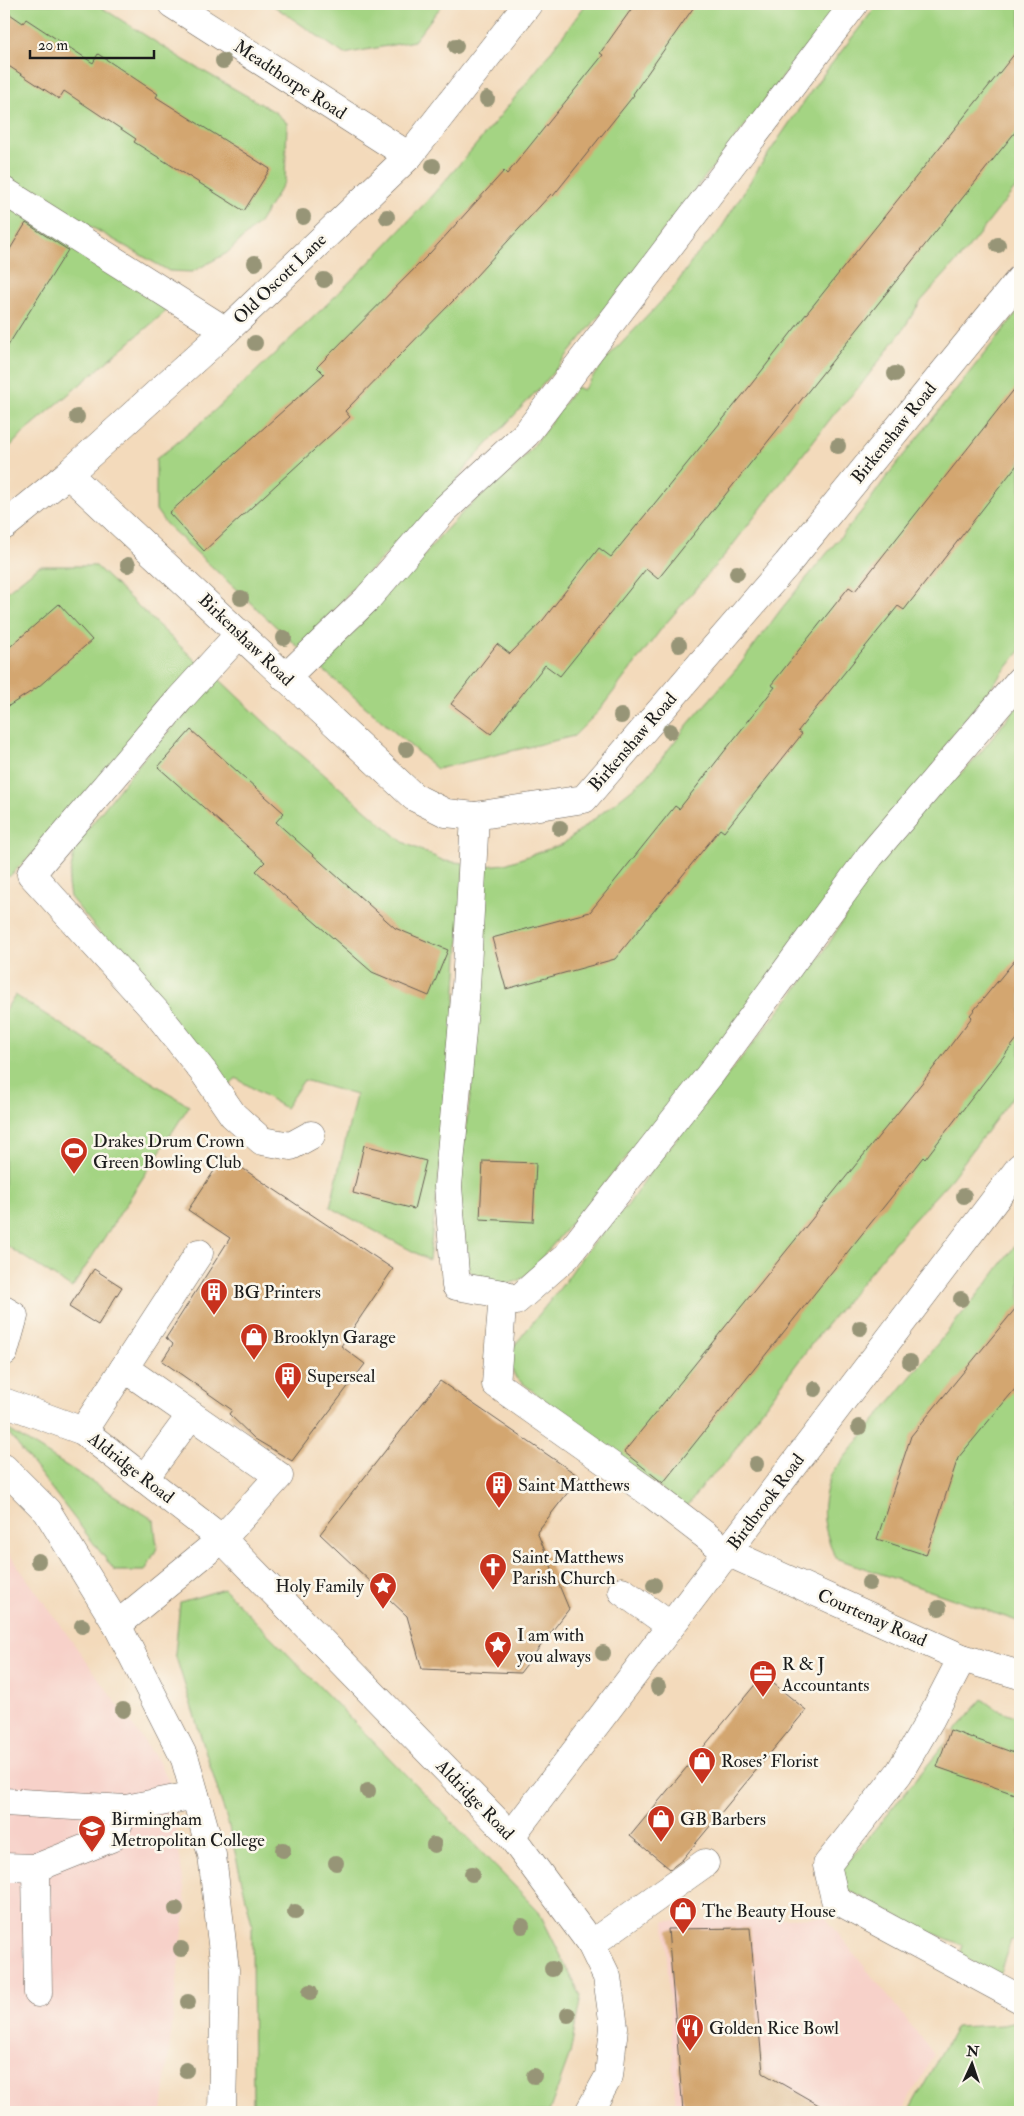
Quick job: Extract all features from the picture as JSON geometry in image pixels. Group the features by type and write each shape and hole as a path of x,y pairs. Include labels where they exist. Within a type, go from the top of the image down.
{"street":[{"name":"Old Oscott Lane","path":"4,526 68,474 226,331 409,156 528,4"},
{"path":"284,678 367,599 444,510 526,434 854,4"},
{"name":"Meadthorpe Road","path":"177,5 409,156"},
{"path":"4,191 226,331"},
{"name":"Birkenshaw Road","path":"68,474 240,633 284,678 414,797 446,813 476,816 584,799 787,564 1020,279"},
{"path":"240,633 179,700 31,874 157,1013 205,1074 233,1115 262,1141 291,1146 310,1135"},
{"path":"476,816 466,987 448,1186 456,1286 502,1294 516,1301 567,1256 712,1072 870,856 1020,680"},
{"name":"Birdbrook Road","path":"511,1836 1020,1167"},
{"path":"83,1431 198,1253"},
{"name":"Courtenay Road","path":"502,1294 496,1384 653,1495 728,1552 962,1658 1016,1668"},
{"path":"4,1310 14,1316 4,1352"},
{"path":"117,1625 222,1539 279,1476 124,1368"},
{"name":"Aldridge Road","path":"4,1402 83,1431 222,1539 511,1836 591,1944 607,1977 614,2027 609,2076 589,2112"},
{"path":"144,1479 191,1415"},
{"path":"4,1468 47,1511 117,1625 185,1759 212,1855 225,1970 222,2112"},
{"path":"622,1590 671,1626"},
{"path":"962,1658 930,1720 898,1773 827,1865 835,1899 1020,1999"},
{"path":"4,1802 126,1809 195,1795"},
{"path":"4,1867 36,1868 111,1838 126,1809"},
{"path":"591,1944 705,1863"},
{"path":"36,1868 38,1993"}],"shaded area":[{"name":"Birmingham Metropolitan College","path":"4,1547 159,1762 170,1784 186,1904 162,2112 4,2112"},
{"path":"825,1917 934,2054 902,2112 676,2112 665,1921"}],"green space":[{"path":"4,4 96,4 184,60 275,112 287,123 285,181 259,223 227,253 192,272 169,271 49,203 4,175"},
{"path":"271,4 443,4 414,41 344,54"},
{"path":"586,4 840,4 662,232 639,267 546,381 468,465 445,496 362,578 300,649 165,523 156,510 156,459 208,417 240,387 329,302 408,222 518,94"},
{"path":"878,4 1020,4 1020,182 966,251 921,301 902,331 860,386 835,413 728,551 662,628 598,712 574,736 437,769 322,669 390,589 418,563 440,536 466,509 516,467 576,387 583,390 604,362 672,290 695,257 718,233 758,169 816,84"},
{"path":"4,203 171,307 23,433 4,453"},
{"path":"1020,309 1020,651 951,737 932,769 693,1078 530,1272 518,1281 509,1283 489,1282 477,1277 469,1269 462,1250 458,1227 458,1202 472,1078 486,866 505,864 563,844 647,777 689,723 739,666 782,608 865,507 887,476"},
{"path":"39,566 96,566 198,663 65,821 9,877 4,871 4,594"},
{"path":"219,679 277,734 403,842 444,861 464,863 450,1082 429,1260 330,1207 356,1095 304,1080 285,1108 236,1078 228,1088 70,897 68,884 76,844 147,754"},
{"path":"1020,703 1020,1087 951,1179 902,1233 813,1342 751,1425 729,1459 706,1481 686,1508 516,1378 506,1356 564,1283 586,1251 628,1205 653,1168 803,981 825,950 878,862 924,808 973,762"},
{"name":"Drakes Drum Crown Green Bowling Club","path":"15,995 189,1106 72,1288 4,1244 4,1012"},
{"path":"1020,1239 1020,1622 835,1558 825,1526 824,1508 831,1474 988,1282"},
{"path":"4,1427 154,1520 157,1548 145,1571 115,1571"},
{"path":"224,1589 538,1910 581,1996 570,2054 549,2112 253,2112 252,1924 228,1823 175,1654 180,1602"},
{"path":"982,1699 994,1708 1020,1718 1020,1942 1011,1940 999,1975 960,1956 963,1945 920,1928 844,1888 842,1869"},
{"path":"1020,2021 1020,2112 908,2112 956,2027 1003,2025"}],"building":[{"path":"635,4 696,4 634,95 553,196 551,194 454,300 345,411 350,417 204,551 169,513 324,374 317,367 430,253 504,171 507,174 603,55 600,53"},
{"path":"4,10 23,23 26,19 93,63 98,54 158,94 156,97 270,169 244,211 134,142 136,139 64,91 59,99 4,63"},
{"path":"1020,47 1020,126 658,579 646,569 560,676 545,665 491,734 451,704 497,644 510,654 543,620 599,548 611,557"},
{"path":"26,223 68,250 4,352 4,259"},
{"path":"1020,382 1020,461 904,610 898,606 829,692 798,731 802,734 724,832 720,829 615,959 506,989 492,938 590,912 675,806 679,809 775,687 771,685 849,587 855,591"},
{"path":"59,604 92,640 38,687 4,709 4,652"},
{"path":"191,730 284,813 276,822 395,928 448,950 429,996 372,972 256,871 265,862 158,767"},
{"path":"1020,954 1020,1035 925,1159 923,1157 663,1483 624,1452 925,1079 972,1017 970,1015"},
{"path":"364,1145 426,1161 414,1209 353,1193"},
{"path":"224,1156 393,1269 341,1346 365,1364 292,1461 255,1439 229,1414 232,1410 162,1361 173,1344 166,1338 230,1238 188,1210"},
{"path":"483,1161 536,1163 533,1222 480,1219"},
{"path":"94,1269 122,1287 98,1325 69,1307"},
{"path":"1020,1303 1020,1383 958,1458 926,1555 877,1539 911,1436"},
{"path":"440,1381 580,1477 537,1532 569,1609 520,1673 422,1669 407,1616 320,1534"},
{"path":"763,1675 806,1710 682,1860 670,1869 630,1836"},
{"path":"950,1730 1020,1755 1020,1796 937,1767"},
{"path":"750,1928 763,2073 831,2112 683,2112 668,1929"}],"place":[{"name":"Drakes Drum Crown Green Bowling Club","path":"74,1175"},
{"name":"BG Printers","path":"214,1316"},
{"name":"Brooklyn Garage","path":"254,1361"},
{"name":"Superseal","path":"288,1400"},
{"name":"Saint Matthews","path":"499,1509"},
{"name":"Saint Matthews Parish Church","path":"493,1591"},
{"name":"Holy Family","path":"383,1610"},
{"name":"I am with you always","path":"498,1669"},
{"name":"R & J Accountants","path":"763,1698"},
{"name":"Roses' Florist","path":"702,1785"},
{"name":"GB Barbers","path":"661,1843"},
{"name":"Birmingham Metropolitan College","path":"92,1853"},
{"name":"The Beauty House","path":"683,1935"},
{"name":"Golden Rice Bowl","path":"690,2052"}]}
